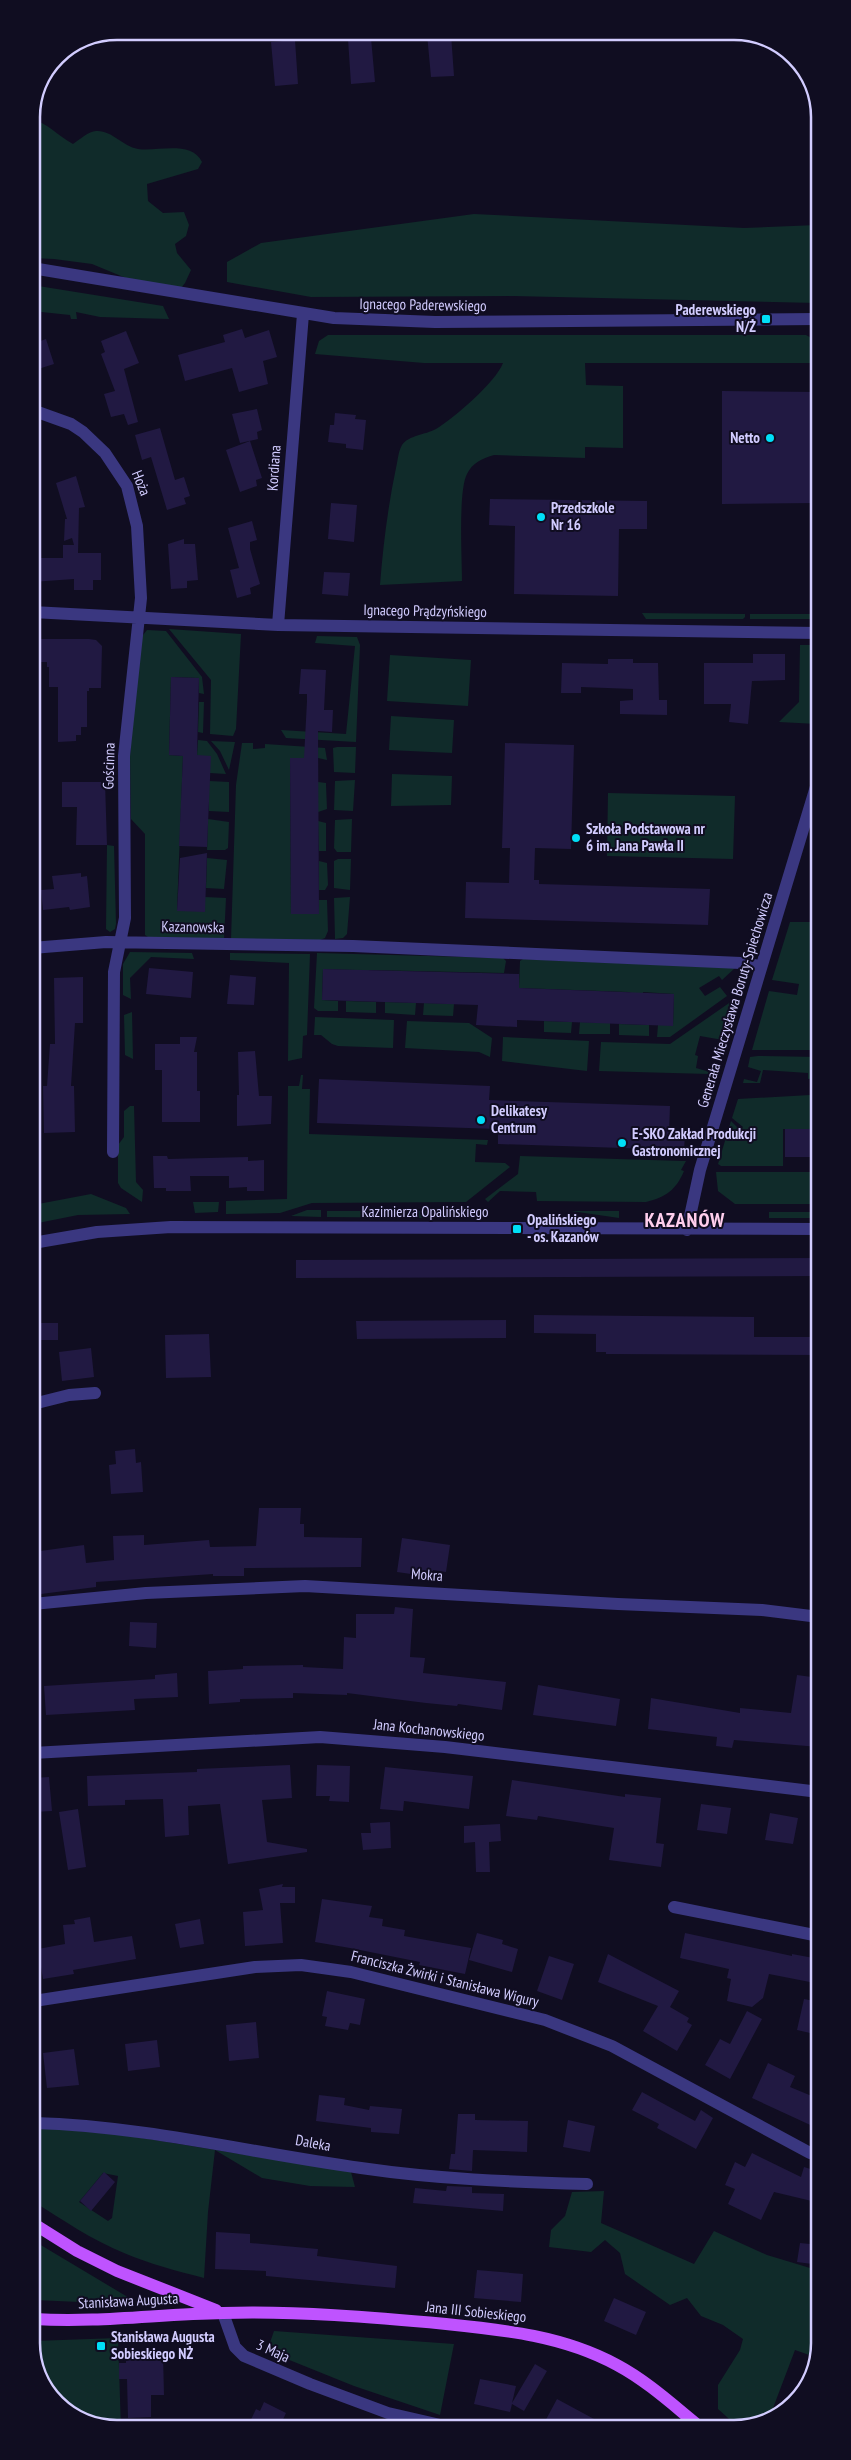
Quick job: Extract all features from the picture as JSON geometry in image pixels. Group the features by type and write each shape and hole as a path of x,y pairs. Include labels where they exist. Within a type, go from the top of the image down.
{"main road":[{"path":"40,2227 117,2271 223,2313"},
{"name":"Stanisława Augusta","path":"40,2319 89,2319 223,2313"},
{"name":"Jana III Sobieskiego","path":"223,2313 410,2321 510,2331 545,2337 574,2346 618,2365 643,2381 692,2420"}],"street":[{"name":"Ignacego Paderewskiego","path":"40,269 303,314 389,322 811,319"},
{"name":"Kordiana","path":"278,625 303,314"},
{"name":"Hoża","path":"40,413 60,419 83,432 105,453 127,486 137,526 141,598 139,617"},
{"name":"Ignacego Prądzyńskiego","path":"40,612 278,625 811,633"},
{"name":"Gościnna","path":"113,1152 114,960 125,918 124,756 139,617"},
{"name":"Generała Mieczysława Boruty-Spiechowicza","path":"688,1230 700,1170 760,966 811,802"},
{"name":"Kazanowska","path":"40,947 88,942 353,946 741,963 760,966"},
{"name":"Kazimierza Opalińskiego","path":"40,1242 97,1232 171,1227 811,1229"},
{"path":"40,1402 69,1395 95,1393"},
{"name":"Mokra","path":"40,1603 146,1593 314,1586 618,1604 762,1610 811,1616"},
{"name":"Jana Kochanowskiego","path":"40,1753 320,1737 445,1747 811,1791"},
{"path":"674,1907 811,1934"},
{"name":"Franciszka Żwirki i Stanisława Wigury","path":"40,2001 255,1967 301,1965 350,1972 545,2020 612,2046 811,2153"},
{"name":"Daleka","path":"40,2123 71,2124 230,2146 360,2168 476,2182 587,2184"},
{"name":"3 Maja","path":"223,2313 235,2347 244,2356 310,2384 388,2413 418,2420"}],"green space":[{"path":"40,122 73,144 90,132 102,131 138,149 173,148 190,151 197,155 202,162 198,169 147,184 148,201 163,213 184,212 189,225 186,236 175,244 177,253 191,270 185,283 177,293 150,288 92,264 40,258"},
{"path":"474,214 744,228 811,225 811,303 513,296 311,297 227,282 227,262 261,243"},
{"path":"40,286 163,306 169,319 100,317 76,312 77,319 71,319 70,315 40,312"},
{"path":"328,335 806,335 811,338 811,363 585,363 586,385 623,386 623,448 585,447 585,458 494,455 478,461 467,474 462,495 462,581 380,585 388,511 398,456 402,445 413,437 436,429 453,417 492,380 503,363 424,363 315,354 319,341"},
{"path":"642,613 745,614 745,617 743,619 646,619"},
{"path":"750,614 810,614 811,619 750,619"},
{"path":"169,629 241,634 236,729 233,736 210,734 211,680"},
{"path":"147,630 166,631 202,677 204,694 199,693 199,678 171,677 169,755 183,756 177,910 205,897 226,898 224,939 148,937 145,935 145,834 131,819 130,756 139,640"},
{"path":"317,636 357,637 360,645 356,742 286,738 281,730 346,734 355,646 315,643"},
{"path":"800,645 811,645 811,724 779,722 799,702"},
{"path":"390,655 471,660 468,706 387,701"},
{"path":"199,702 204,702 203,733 198,732"},
{"path":"391,716 454,720 452,753 389,750"},
{"path":"198,740 207,741 217,754 226,774 210,773 197,755"},
{"path":"211,741 235,742 229,770 220,751"},
{"path":"242,743 253,743 253,749 265,748 265,744 325,748 327,760 318,758 290,758 291,914 319,913 319,900 327,900 328,931 325,938 320,940 231,939 236,785"},
{"path":"356,747 355,773 334,772 333,748"},
{"path":"392,774 452,776 451,805 391,806"},
{"path":"355,780 353,811 334,810 335,781"},
{"path":"209,781 229,782 229,812 209,811"},
{"path":"318,782 326,783 327,809 318,812"},
{"path":"608,793 735,796 733,859 607,856"},
{"path":"208,819 229,822 228,848 225,850 207,850"},
{"path":"352,819 351,852 337,852 334,848 335,820"},
{"path":"318,821 326,823 326,851 319,851"},
{"path":"107,845 114,846 116,924 115,929 110,932 106,929"},
{"path":"207,858 227,860 224,889 206,888"},
{"path":"338,859 351,859 350,890 334,888 334,861"},
{"path":"319,861 327,863 328,885 325,890 319,890"},
{"path":"350,897 347,934 343,938 335,939 334,898"},
{"path":"790,922 811,922 811,1050 752,1050 769,991 797,995 799,984 772,980"},
{"path":"130,952 192,953 194,959 151,957 130,978 131,999 123,995 123,964"},
{"path":"230,953 310,954 307,1035 303,1036 302,1058 288,1061 289,963 230,960"},
{"path":"317,953 503,958 506,961 504,973 369,970 368,973 355,970 323,969 322,1000 338,1001 338,1011 318,1011 314,1008"},
{"path":"523,959 735,968 722,980 719,976 699,988 705,996 720,987 727,996 670,1037 657,1037 658,1025 673,1025 674,994 643,992 643,996 628,992 519,988 520,961"},
{"path":"346,1001 376,1002 376,1013 346,1012"},
{"path":"732,1001 733,1005 723,1040 700,1036 695,1055 698,1056 696,1068 710,1072 709,1074 599,1071 601,1042 670,1044"},
{"path":"385,1002 416,1003 415,1015 385,1013"},
{"path":"424,1003 454,1004 453,1016 423,1015"},
{"path":"132,1012 133,1059 125,1055 124,1015"},
{"path":"315,1017 394,1020 393,1048 338,1046 332,1044 321,1035 314,1035"},
{"path":"407,1021 469,1023 492,1038 490,1057 479,1052 405,1048"},
{"path":"544,1021 572,1022 571,1033 544,1032"},
{"path":"580,1022 610,1023 610,1034 579,1034"},
{"path":"619,1024 649,1025 649,1036 619,1035"},
{"path":"503,1037 589,1041 587,1071 502,1061"},
{"path":"750,1057 811,1057 811,1079 808,1079 808,1073 763,1070 760,1083 743,1083 744,1079 757,1082 761,1071 748,1067"},
{"path":"301,1075 303,1075 302,1089 310,1089 309,1134 488,1140 487,1145 476,1144 475,1162 505,1163 510,1167 466,1202 312,1203 280,1213 226,1214 226,1201 287,1199 288,1086 299,1086"},
{"path":"810,1095 811,1129 783,1129 783,1166 721,1166 718,1164 731,1121 740,1130 743,1127 732,1118 738,1099"},
{"path":"130,1106 134,1106 136,1182 143,1190 142,1202 121,1188 118,1183 118,1145 124,1137 124,1111"},
{"path":"520,1156 686,1161 681,1170 684,1171 674,1188 659,1198 646,1202 537,1201 536,1192 500,1191 488,1202 485,1199 518,1174"},
{"path":"716,1172 811,1172 811,1204 735,1204 718,1191"},
{"path":"91,1194 126,1208 130,1214 78,1215 40,1223 40,1204"},
{"path":"193,1202 219,1202 218,1212 195,1213"},
{"path":"307,1210 321,1210 321,1217 291,1216"},
{"path":"327,1211 455,1211 432,1218 327,1217"},
{"path":"571,1211 619,1211 619,1218"},
{"path":"769,1212 811,1212 810,1218 769,1218"},
{"path":"40,2128 124,2135 351,2172 355,2187 310,2186 262,2178 215,2150 208,2212 204,2278 134,2257 112,2248 40,2206","holes":["103,2173 118,2176 112,2218 108,2221 79,2202"]},
{"path":"604,2191 601,2223 694,2264 714,2231 767,2255 811,2268 810,2355 795,2350 773,2409 754,2417 730,2420 718,2409 718,2385 740,2350 743,2339 723,2325 701,2316 687,2298 670,2305 625,2274 620,2253 605,2240 591,2252 549,2247 551,2230 565,2216 572,2192"},
{"path":"40,2245 131,2299 80,2302 40,2300"},
{"path":"274,2331 454,2344 440,2415 354,2386 267,2351"},
{"path":"118,2338 121,2420 102,2419 79,2410 66,2401 56,2390 46,2372 40,2341"}],"building":[{"path":"295,40 298,84 275,86 271,42"},
{"path":"348,40 371,40 375,82 351,84"},
{"path":"428,40 451,40 454,76 431,77"},
{"path":"242,329 245,338 269,330 277,357 263,361 268,384 239,392 232,368 185,381 178,355 225,342 223,335"},
{"path":"126,331 139,363 124,369 138,422 128,425 124,414 111,417 104,394 115,391 101,354 105,352 101,341"},
{"path":"46,339 54,364 40,368 40,341"},
{"name":"Netto","path":"722,391 811,392 811,503 722,504"},
{"path":"257,409 262,430 257,432 258,439 240,443 232,414"},
{"path":"335,413 356,415 355,419 366,420 363,450 346,448 346,444 328,442 330,425 334,425"},
{"path":"160,428 175,480 184,477 190,496 184,498 186,504 167,510 151,457 142,460 135,435"},
{"path":"250,441 262,478 256,480 257,486 240,492 226,450"},
{"path":"76,476 85,507 79,508 78,553 101,553 101,580 93,580 93,590 74,590 74,579 40,581 40,558 63,558 63,545 74,545 72,538 64,541 65,519 67,519 56,483"},
{"path":"490,499 647,501 647,529 619,529 618,596 514,594 515,526 489,525"},
{"path":"331,503 357,505 354,542 328,539"},
{"path":"252,521 257,540 250,542 250,549 260,584 250,588 251,594 237,598 230,570 239,568 228,528"},
{"path":"184,539 184,544 195,544 198,580 187,581 187,588 171,589 168,544"},
{"path":"324,572 350,573 348,596 322,594"},
{"path":"40,639 89,639 96,640 102,646 101,688 89,688 89,691 87,691 87,727 81,727 81,735 76,735 76,741 58,742 58,687 49,687 49,667 47,667 47,662 40,662"},
{"path":"753,654 785,654 785,680 752,681 748,724 729,722 731,704 704,704 704,663 753,663"},
{"path":"608,659 633,659 633,663 658,663 659,700 667,700 667,715 620,714 620,701 633,700 633,689 581,687 581,693 561,693 562,663 608,664"},
{"path":"301,669 326,670 324,710 333,710 332,732 318,731 319,914 291,914 290,758 304,758 307,694 299,694"},
{"path":"171,677 199,678 197,755 211,756 207,847 179,846 183,756 169,755"},
{"path":"505,743 574,745 571,849 535,848 534,880 539,880 539,884 710,889 708,925 465,918 466,882 509,883 510,848 502,848"},
{"path":"62,782 105,782 107,845 76,845 77,807 62,807"},
{"path":"207,853 205,912 177,911 180,858"},
{"path":"81,873 81,877 87,876 90,907 70,910 69,907 43,910 41,890 54,889 52,876"},
{"path":"149,968 193,972 191,998 146,994"},
{"path":"323,969 519,974 519,988 674,994 673,1026 517,1020 517,1027 476,1025 478,1005 322,1000"},
{"path":"230,975 256,977 254,1005 227,1004"},
{"path":"83,977 83,1023 75,1023 71,1086 74,1086 75,1132 44,1133 43,1086 47,1086 50,1044 55,1044 54,978"},
{"path":"180,1037 197,1037 194,1052 197,1052 197,1091 200,1091 200,1122 162,1122 162,1070 155,1070 155,1044 180,1044"},
{"path":"255,1051 259,1096 272,1096 271,1124 237,1126 237,1095 239,1095 238,1052"},
{"path":"319,1079 490,1086 489,1100 670,1106 669,1133 685,1135 684,1150 498,1144 498,1129 317,1123"},
{"path":"785,1129 811,1129 811,1157 785,1157"},
{"path":"153,1156 167,1156 168,1159 248,1157 248,1161 264,1160 264,1191 247,1191 247,1187 229,1188 229,1176 190,1176 191,1191 166,1191 166,1188 154,1188"},
{"path":"811,1258 811,1276 296,1278 296,1260"},
{"path":"534,1315 754,1317 754,1337 811,1337 811,1355 606,1354 606,1352 596,1352 596,1334 534,1333"},
{"path":"506,1320 506,1338 357,1339 356,1321"},
{"path":"40,1323 58,1323 58,1340 40,1340"},
{"path":"209,1334 211,1377 166,1378 165,1335"},
{"path":"91,1348 94,1377 62,1381 59,1352"},
{"path":"135,1449 136,1463 141,1462 143,1492 111,1494 109,1465 116,1464 115,1451"},
{"path":"259,1508 301,1508 300,1524 304,1524 304,1537 362,1538 361,1567 244,1568 244,1576 213,1576 213,1574 96,1582 96,1587 40,1594 40,1551 84,1545 86,1563 114,1560 113,1536 144,1535 144,1545 209,1540 210,1547 256,1546"},
{"path":"402,1538 450,1545 446,1572 433,1570 432,1577 397,1572"},
{"path":"395,1607 413,1609 410,1657 425,1658 423,1673 506,1682 502,1710 347,1693 347,1695 293,1693 293,1698 240,1699 240,1702 209,1704 208,1671 243,1669 243,1666 303,1665 303,1667 343,1669 344,1637 356,1638 356,1614 394,1614"},
{"path":"130,1622 157,1623 156,1648 129,1646"},
{"path":"177,1673 178,1697 134,1699 135,1710 46,1715 44,1686 155,1679 155,1675"},
{"path":"797,1675 811,1677 811,1746 734,1740 732,1748 716,1746 717,1737 648,1729 651,1698 740,1713 740,1708 791,1713"},
{"path":"538,1685 620,1699 616,1726 533,1715"},
{"path":"290,1765 292,1798 262,1800 267,1842 307,1849 307,1852 228,1864 220,1804 188,1806 189,1835 165,1837 163,1799 125,1800 125,1805 88,1806 87,1776 197,1772 197,1769"},
{"path":"317,1765 350,1766 349,1802 329,1801 330,1796 316,1796"},
{"path":"385,1767 473,1776 469,1809 404,1801 403,1811 380,1809"},
{"path":"49,1777 52,1811 40,1812 40,1778"},
{"path":"512,1780 625,1797 625,1794 661,1798 656,1843 664,1844 661,1867 609,1860 614,1828 538,1816 537,1820 506,1816"},
{"path":"701,1804 731,1808 727,1834 697,1830"},
{"path":"78,1809 86,1867 68,1870 59,1812"},
{"path":"770,1813 798,1818 793,1844 765,1840"},
{"path":"390,1822 391,1848 363,1850 361,1833 371,1833 370,1823"},
{"path":"500,1824 501,1841 489,1842 490,1872 476,1872 475,1842 464,1843 464,1826"},
{"path":"283,1884 282,1887 295,1887 295,1903 280,1903 283,1943 245,1946 243,1912 263,1910 259,1889"},
{"path":"322,1899 372,1906 369,1917 383,1919 382,1926 405,1930 404,1936 471,1948 465,1974 419,1965 420,1962 315,1942"},
{"path":"90,1917 94,1942 132,1936 136,1959 73,1970 74,1974 43,1979 40,1949 65,1944 63,1925 75,1924 74,1920"},
{"path":"200,1919 204,1944 180,1948 175,1924"},
{"path":"477,1933 503,1940 502,1944 518,1949 512,1972 469,1960"},
{"path":"685,1933 792,1956 792,1954 811,1958 811,1982 769,1974 763,1998 752,2007 727,2001 731,1979 727,1978 729,1969 680,1958"},
{"path":"608,1954 679,1991 670,2007 689,2018 687,2022 692,2025 677,2051 643,2031 658,2006 598,1982"},
{"path":"549,1956 574,1964 562,2000 537,1991"},
{"path":"327,1991 365,1999 360,2025 350,2023 348,2030 325,2026 327,2017 322,2016"},
{"path":"804,1999 811,2000 811,2033 797,2030"},
{"path":"747,2011 762,2019 730,2079 705,2065 720,2039 730,2044"},
{"path":"256,2022 259,2058 229,2061 226,2025"},
{"path":"157,2040 160,2067 128,2071 125,2044"},
{"path":"74,2049 79,2085 47,2088 43,2053"},
{"path":"768,2063 795,2076 790,2087 811,2096 811,2125 752,2098"},
{"path":"642,2092 695,2121 701,2110 713,2118 696,2149 657,2128 659,2124 632,2110"},
{"path":"319,2095 345,2098 344,2105 369,2110 370,2106 402,2109 399,2134 371,2132 371,2128 316,2121"},
{"path":"458,2114 475,2114 475,2120 528,2121 527,2152 473,2150 472,2171 449,2169 451,2154 455,2154"},
{"path":"568,2120 595,2126 590,2152 563,2147"},
{"path":"752,2153 801,2177 804,2167 811,2169 811,2201 774,2192 761,2220 728,2204 735,2189 725,2185 735,2162 745,2167"},
{"path":"104,2172 115,2182 91,2211 80,2201"},
{"path":"447,2186 472,2187 472,2193 504,2194 503,2211 413,2203 415,2188 446,2191"},
{"path":"216,2232 250,2234 250,2243 318,2249 317,2256 397,2266 395,2288 266,2276 266,2271 215,2269"},
{"path":"800,2243 811,2244 811,2264 797,2262"},
{"path":"477,2270 523,2274 521,2302 474,2298"},
{"path":"614,2298 646,2312 636,2335 604,2321"},
{"path":"163,2355 164,2395 151,2395 151,2417 128,2418 127,2379 119,2379 119,2363 126,2363 126,2356"},
{"path":"535,2364 547,2371 524,2411 512,2404 510,2412 474,2404 480,2379 516,2386 512,2403"},
{"path":"557,2399 596,2420 546,2420"},
{"path":"264,2402 286,2413 283,2420 251,2420 256,2409 260,2411"}],"place":[{"name":"Paderewskiego N/Ż","path":"766,319"},
{"name":"Netto","path":"770,438"},
{"name":"Przedszkole Nr 16","path":"541,517"},
{"name":"Szkoła Podstawowa nr 6 im. Jana Pawła II","path":"576,838"},
{"name":"Delikatesy Centrum","path":"481,1120"},
{"name":"E-SKO Zakład Produkcji Gastronomicznej","path":"622,1143"},
{"name":"Opalińskiego - os. Kazanów","path":"517,1229"},
{"name":"Stanisława Augusta Sobieskiego NŻ","path":"101,2346"}],"district":[{"name":"KAZANÓW","path":"685,1220"}]}
